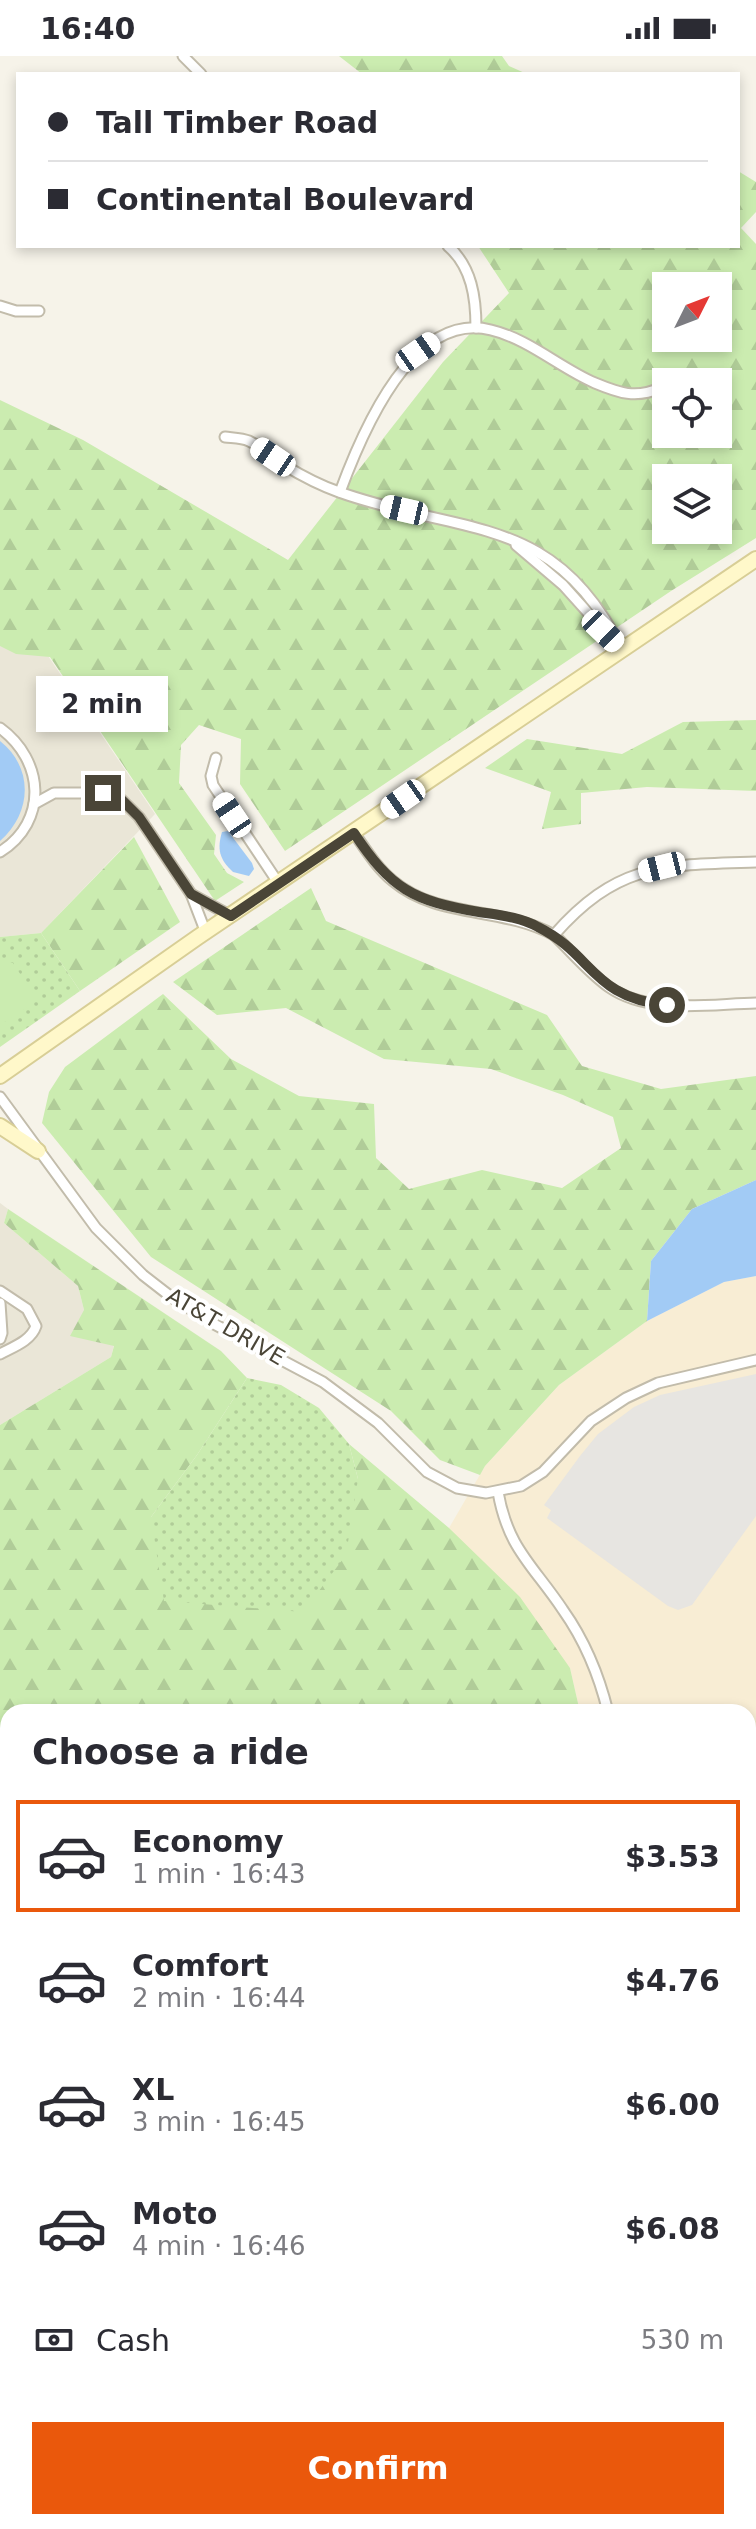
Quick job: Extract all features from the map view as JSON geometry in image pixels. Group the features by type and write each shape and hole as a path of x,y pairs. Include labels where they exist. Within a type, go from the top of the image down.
{"main road":[{"path":"0,1076 756,559"},
{"path":"0,1126 38,1151"}],"street":[{"path":"183,56 199,72"},
{"path":"450,248 461,261 471,285 476,302 476,328"},
{"path":"0,306 16,311 39,311"},
{"path":"340,492 358,442 399,373 418,352 439,338 476,328 505,334 606,388 643,395 652,391"},
{"path":"225,437 247,440 308,479 340,492 507,538 563,585 622,650"},
{"path":"0,728 24,751 35,781 34,804 24,828 0,852"},
{"path":"216,758 211,776 213,785 279,884"},
{"path":"35,781 54,793"},
{"path":"34,804 54,793 103,793 122,800 139,817 191,894 206,933"},
{"path":"354,833 384,873 415,896 444,906 519,919 554,935 606,985 630,998 667,1005 756,1003"},
{"path":"554,935 586,901 625,879 671,866 756,862"},
{"path":"191,894 231,916"},
{"name":"AT&T DRIVE","path":"0,1097 96,1228 143,1275 214,1324 323,1382 378,1423 436,1479 467,1492 498,1492 521,1486 543,1472 591,1421 626,1398 658,1383 756,1360"},
{"path":"0,1291 27,1309 36,1326 34,1333 26,1340 0,1354"},
{"path":"0,1303 0,1339"},
{"path":"498,1492 514,1545 576,1629 605,1704"}],"shaded area":[{"path":"0,628 42,647 155,814 41,933 0,937"},
{"path":"0,1203 8,1209 4,1223 78,1286 84,1310 114,1345 111,1357 0,1425"},
{"path":"756,1276 756,1704 578,1704 570,1668 449,1528 485,1466 559,1385 647,1321 724,1282"},
{"path":"756,1374 756,1516 692,1605 678,1610 668,1606 547,1518 551,1510 544,1505 580,1456 598,1434 634,1407 660,1395"}],"green space":[{"path":"339,56 502,56 509,66 522,72 359,72"},
{"path":"740,172 756,182 756,212 741,228 756,244 756,538 671,591 285,851 240,784 241,739 199,725 181,745 179,783 216,835 214,854 227,873 244,882 215,901 50,657 16,654 0,646 0,400 83,440 288,560 443,362 509,293 479,248 740,248"},
{"path":"756,720 756,791 647,787 581,793 581,824 542,829 551,792 485,768 527,739 622,754 683,722"},
{"path":"134,837 180,922 80,991 41,933"},
{"path":"311,888 326,921 547,1015 582,1066 661,1089 756,1076 756,1180 692,1209 651,1261 647,1321 559,1385 480,1475 440,1460 391,1411 151,1257 42,1123 49,1092 65,1067 163,994 231,1059 299,1096 374,1104 376,1158 409,1189 482,1170 562,1188 621,1148 613,1117 563,1095 491,1069 384,1059 286,1008 217,1015 173,982"},
{"path":"41,933 80,991 0,1047 0,937"},
{"path":"13,963 36,998 35,1002 0,1025 0,968"},
{"path":"8,1209 221,1351 247,1378 197,1455 151,1517 358,1479 349,1444 449,1528 520,1597 570,1668 578,1704 0,1704 0,1425 111,1357 114,1346 70,1336 84,1310 78,1286 4,1223"},
{"path":"247,1378 281,1385 319,1408 349,1444 358,1479 346,1555 303,1612 164,1601 151,1517 197,1455"}],"water":[{"path":"0,741 19,764 25,791 18,817 0,841"},
{"path":"228,831 252,863 254,869 249,876 233,872 222,858 220,838 222,832"},
{"path":"756,1180 756,1276 724,1282 647,1321 651,1261 692,1209"}],"route":[{"path":"103,793 122,800 139,817 191,894 231,916 354,833 384,873 415,896 444,906 503,915 537,926 554,935 613,990 639,1001 667,1005"}]}
